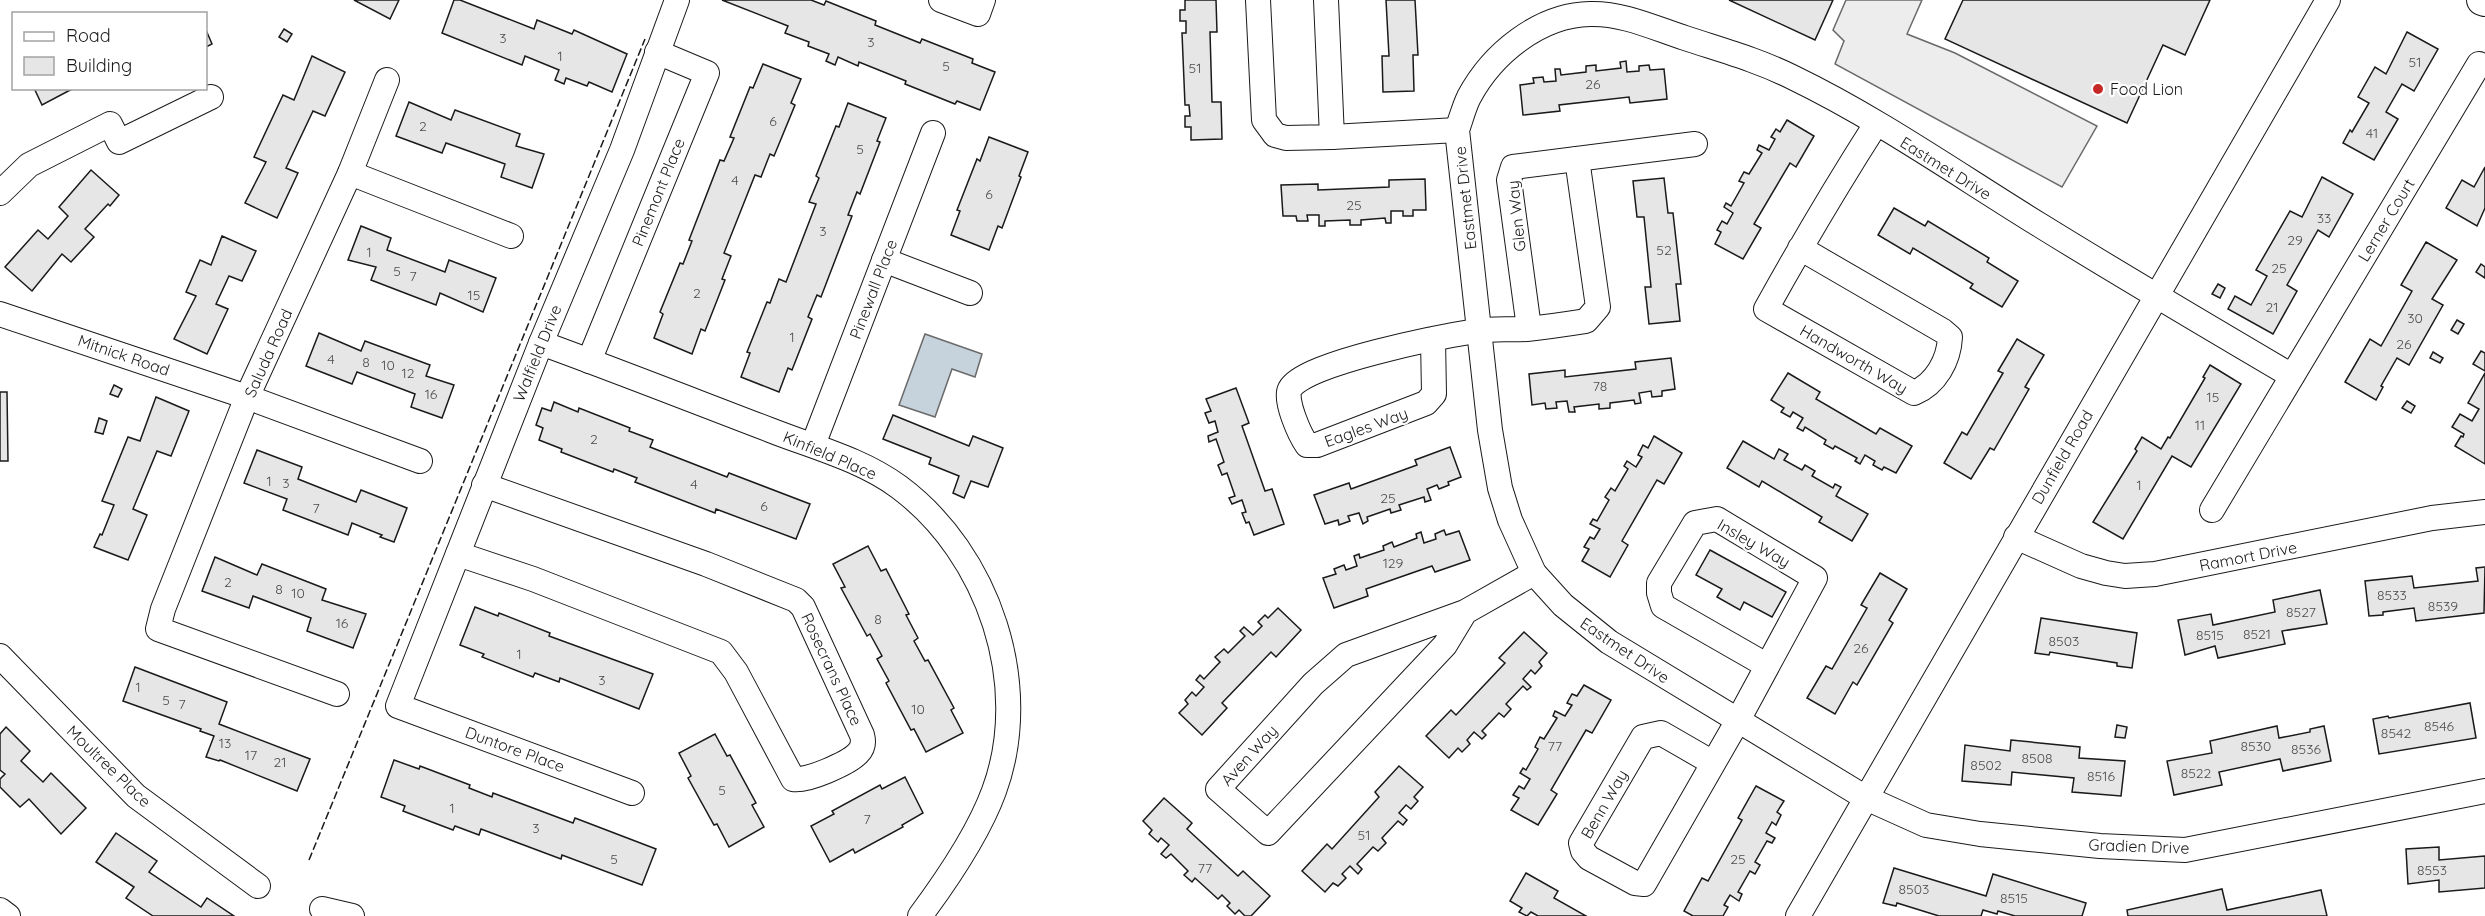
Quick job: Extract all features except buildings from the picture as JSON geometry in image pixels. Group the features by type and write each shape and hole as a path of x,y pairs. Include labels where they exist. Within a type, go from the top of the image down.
{"street":[{"name":"Walfield Drive","path":"398,706 541,343 622,150 677,0"},
{"path":"941,0 978,14 983,0"},
{"path":"1258,0 1264,120 1275,135 1286,138 1332,137 1457,130"},
{"path":"1326,0 1332,137"},
{"name":"Dunfield Road","path":"1798,916 2328,0"},
{"name":"Eastmet Drive","path":"1866,798 1737,722 1609,642 1563,605 1534,573 1509,520 1500,488 1490,430 1457,130 1468,100 1480,78 1517,41 1545,24 1588,14 1606,14 1631,20 1766,66 1832,98 2157,296"},
{"name":"Pinemont Place","path":"589,361 707,73 657,52"},
{"name":"Lerner Court","path":"2212,510 2479,64"},
{"name":"Saluda Road","path":"337,694 158,629 163,609 247,397 350,173 387,80"},
{"path":"0,193 29,165 110,124 119,142 211,97"},
{"name":"Handworth Way","path":"1800,248 1943,330 1950,337 1950,346 1941,369 1932,382 1914,393 1767,309 1800,248 1827,200 1876,124"},
{"name":"Pinewall Place","path":"813,445 933,133"},
{"name":"Glen Way","path":"1529,328 1509,180 1513,167 1695,144"},
{"path":"1479,330 1529,328 1586,321 1598,307 1577,159"},
{"path":"350,173 511,236"},
{"path":"884,260 970,293"},
{"path":"2157,296 2292,376"},
{"name":"Mitnick Road","path":"0,314 247,397 420,461"},
{"name":"Eagles Way","path":"1433,339 1434,394 1426,404 1317,445 1307,445 1288,399 1290,389 1301,378 1384,350 1433,339 1479,330"},
{"name":"Kinfield Place","path":"541,343 813,445 873,471 898,487 921,506 965,561 984,594 1005,660 1010,690 1005,746 994,791 968,842 920,916"},
{"name":"Rosecrans Place","path":"458,554 533,579 721,652 736,672 793,779 810,778 830,769 854,756 862,747 862,735 808,617 796,600 706,564 484,485"},
{"name":"Ramort Drive","path":"2016,537 2081,566 2125,576 2155,574 2432,518 2485,512"},
{"name":"Insley Way","path":"1737,722 1815,578 1717,519 1695,523 1659,583 1659,593 1664,606 1766,665"},
{"name":"Aven Way","path":"1465,612 1446,645 1268,833 1218,789 1313,684 1346,656 1465,612 1534,573"},
{"name":"Moultree Place","path":"0,656 136,796 258,886"},
{"name":"Duntore Place","path":"398,706 632,793"},
{"name":"Benn Way","path":"1713,763 1661,733 1643,736 1581,843 1583,851 1589,858 1635,883 1644,884 1737,722"},
{"name":"Gradien Drive","path":"1866,798 1926,825 1980,834 2100,846 2185,850 2485,791"},
{"path":"322,909 352,916"},
{"path":"0,910 8,916"}],"shaded area":[{"path":"1846,0 1922,0 1907,34 1955,53 2097,126 2062,187 1835,64 1844,41 1833,30"},
{"path":"925,334 982,354 975,377 952,369 935,417 899,405"}],"fence":[{"path":"309,860 645,39"}],"place":[{"name":"Food Lion","path":"2098,89"}]}
